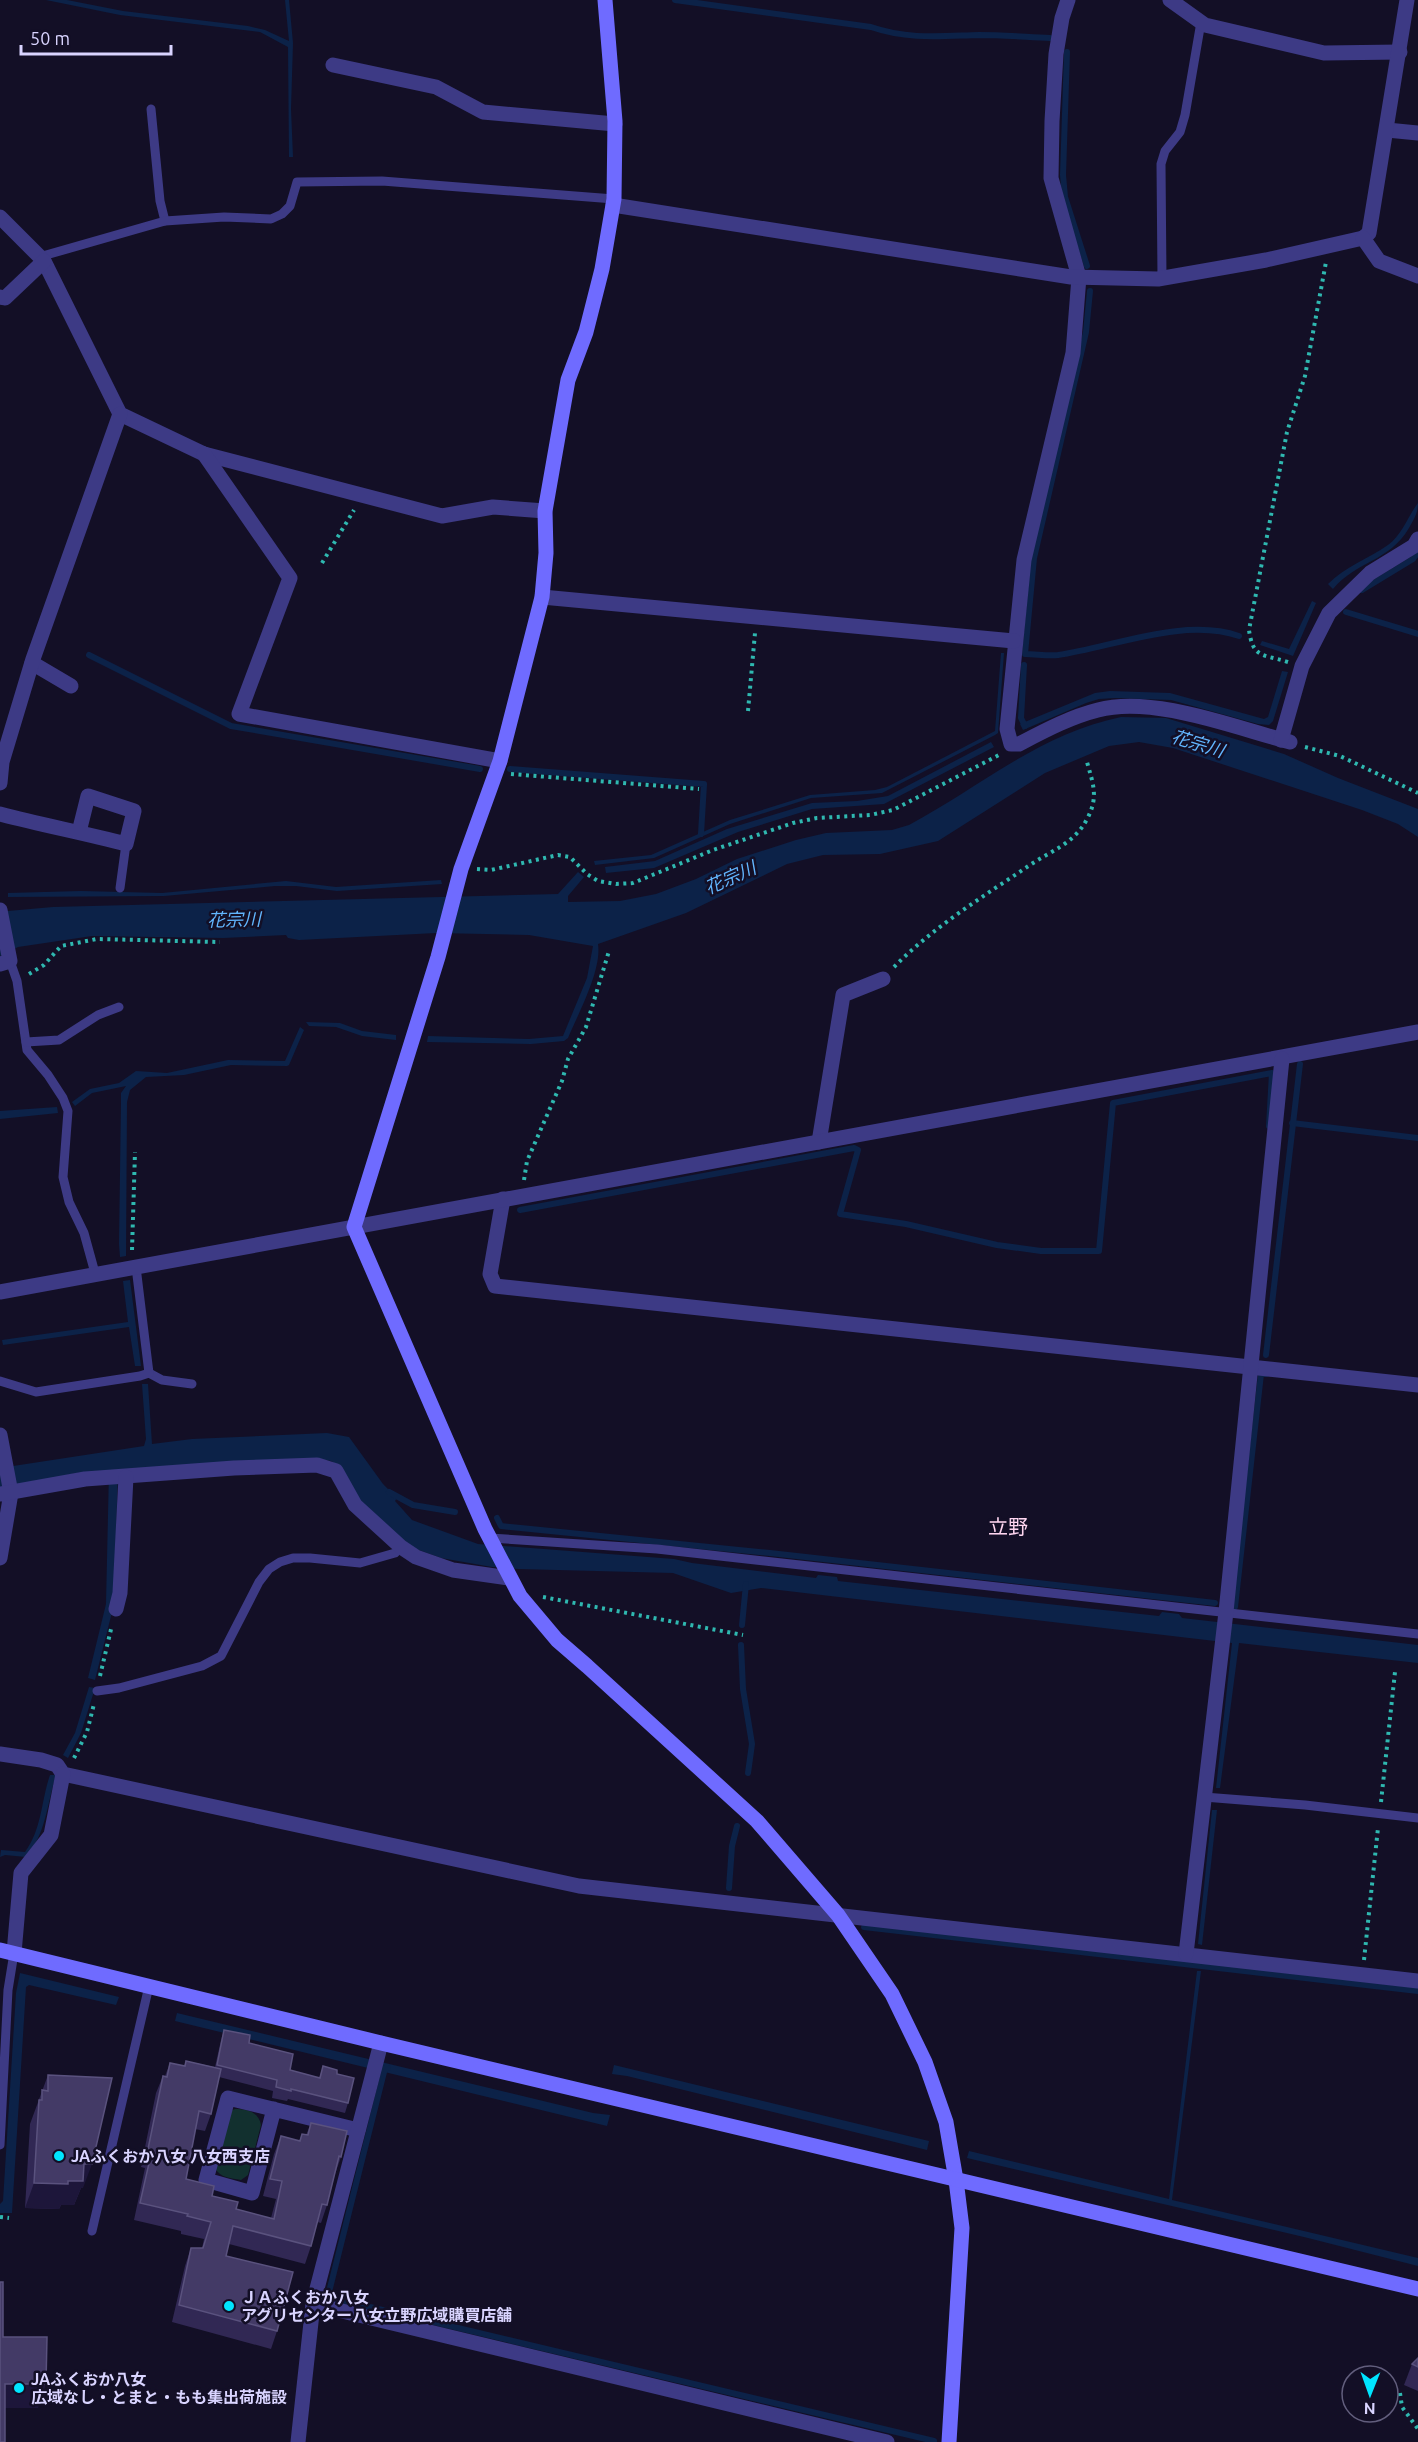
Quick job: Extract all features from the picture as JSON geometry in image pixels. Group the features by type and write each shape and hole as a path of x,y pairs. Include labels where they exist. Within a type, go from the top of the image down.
{"street":[{"path":"605,0 615,124 614,202 602,269 586,333 568,380 545,511 546,553 542,597 497,767 461,867 438,957 354,1227 490,1538 520,1596 557,1640 757,1821 838,1915 892,1994 925,2062 946,2122 956,2180 962,2228 949,2442"},
{"path":"1068,0 1062,18 1056,54 1051,178 1079,277 1073,353 1024,560 1006,729 1011,744 1019,744 1062,722 1100,709 1129,706 1172,710 1285,741 1302,666 1329,614 1370,573 1414,546 1418,539"},
{"path":"1170,0 1205,25 1324,53 1400,52"},
{"path":"614,202 1079,277 1162,278 1266,260 1363,238 1369,233 1407,0"},
{"path":"333,65 436,87 483,112 615,124"},
{"path":"1387,130 1418,133"},
{"path":"0,217 42,259 120,414 204,454 442,516 493,507 545,511"},
{"path":"1363,238 1379,261 1418,276"},
{"path":"0,297 5,298 42,259"},
{"path":"0,783 1,763 32,663 120,414"},
{"path":"204,454 290,578 239,714 497,767"},
{"path":"542,597 1014,641"},
{"path":"32,663 71,686"},
{"path":"0,814 63,831 79,832 126,843 134,811 88,796 79,832"},
{"path":"0,910 5,963"},
{"path":"819,1142 843,995 883,979"},
{"path":"0,1292 1282,1059 1418,1032"},
{"path":"1186,1954 1222,1645 1282,1059"},
{"path":"503,1199 490,1274 495,1286 1418,1386"},
{"path":"0,1435 5,1494 0,1558"},
{"path":"5,1494 85,1479 234,1468 317,1465 336,1471 355,1504 401,1547 416,1557 453,1570 509,1578"},
{"path":"116,1609 120,1593 126,1477"},
{"path":"0,1754 41,1760 57,1765 63,1774 579,1886 1418,1981"},
{"path":"63,1774 51,1835 21,1874 7,1951 381,2043 1418,2289"},
{"path":"298,2442 313,2304 381,2043"},
{"path":"274,2109 252,2193 206,2180 228,2098 274,2109 358,2130"},
{"path":"313,2304 888,2442"}],"lane":[{"path":"1162,278 1161,164 1165,151 1180,132 1185,115 1201,22"},
{"path":"151,109 160,201 165,221"},
{"path":"42,259 165,221 224,217 271,219 282,214 290,206 297,182 382,181 614,202"},
{"path":"120,888 126,843"},
{"path":"5,963 17,981 27,1050 48,1075 63,1098 68,1111 63,1177 69,1202 84,1233 95,1273"},
{"path":"26,1042 59,1040 98,1015 119,1007"},
{"path":"136,1267 149,1373"},
{"path":"0,1382 36,1392 149,1373 162,1380 192,1384"},
{"path":"490,1538 657,1549 1225,1616 1418,1634"},
{"path":"97,1691 119,1689 202,1666 221,1656 259,1582 269,1569 280,1562 292,1558 310,1558 360,1563 395,1553 401,1547"},
{"path":"1204,1797 1305,1804 1418,1818"},
{"path":"0,2145 8,1990 7,1951"},
{"path":"92,2231 149,1986"}],"path":[{"path":"1302,666 1257,653 1251,646 1249,630 1287,432 1305,376 1312,344 1326,268 1326,246"},
{"path":"322,563 363,496"},
{"path":"748,711 756,636 753,617"},
{"path":"1285,741 1340,756 1418,793"},
{"path":"461,867 491,870 558,855 570,857 587,874 598,881 616,884 633,883 713,850 793,823 817,818 870,815 893,810 1019,744"},
{"path":"883,979 916,945 1032,864 1074,838 1087,819 1096,795 1087,762"},
{"path":"497,767 699,789"},
{"path":"17,981 44,965 61,946 78,941 97,939 220,942"},
{"path":"524,1196 527,1161 562,1082 571,1052 586,1027 609,951"},
{"path":"135,1152 131,1248 136,1267"},
{"path":"520,1596 549,1598 743,1635"},
{"path":"0,2217 9,2218"},
{"path":"1400,2393 1402,2407 1418,2429"}],"green space":[{"path":"235,2109 252,2112 258,2117 261,2125 248,2175 241,2180 223,2176 215,2168 230,2111"}],"water":[{"path":"46,0 67,0 123,11 248,26 265,30 289,41 285,0 289,0 293,43 291,109 293,157 289,157 288,47 260,32 120,15"},
{"path":"1418,503 1409,528 1392,548 1352,572 1333,589 1328,584 1342,572 1393,541"},
{"path":"1312,601 1316,603 1293,656 1260,645 1262,641 1289,649"},
{"path":"1001,653 1004,653 998,733 995,735 882,793 811,798 730,824 654,858 595,865 594,861 651,855 730,820 810,795 887,787 995,731"},
{"path":"1282,671 1288,672 1273,721 1269,725 1171,700 1115,698 1086,703 1023,730 1020,724 1095,693 1110,691 1170,693 1264,719 1268,717"},
{"name":"花宗川","path":"1121,717 1166,718 1284,754 1418,809 1418,837 1398,824 1362,810 1173,748 1139,742 1109,746 1045,773 938,841 880,854 823,855 787,864 686,913 598,944 593,979 568,1038 564,1041 531,1044 427,1042 428,1036 529,1039 563,1036 587,978 593,946 529,935 436,933 299,940 288,938 286,935 223,938 92,936 18,947 0,956 0,914 8,911 53,907 558,894 578,872 584,877 568,896 568,902 620,901 656,894 696,879 737,859 796,840 826,833 892,830 909,825 1037,749 1091,725"},
{"path":"991,742 994,747 884,804 812,809 738,832 654,868 606,873 605,867 655,861 727,829 812,803 857,801 888,796"},
{"path":"441,880 442,884 337,891 275,886 164,896 8,897 8,893 81,891 162,893 286,881 336,887"},
{"path":"306,1022 340,1023 362,1031 396,1035 396,1040 362,1036 336,1027 309,1026"},
{"path":"300,1027 304,1030 287,1066 231,1065 184,1075 146,1077 130,1090 127,1102 126,1256 120,1257 121,1093 126,1086 92,1093 75,1106 72,1102 90,1089 119,1083 136,1071 167,1073 228,1060 285,1061"},
{"path":"57,1107 58,1113 0,1119 0,1111"},
{"path":"130,1280 141,1366 135,1366 129,1327 3,1345 2,1340 128,1322 123,1281"},
{"path":"142,1384 148,1384 152,1444 192,1439 327,1433 349,1437 383,1484 397,1498 395,1501 412,1520 478,1544 674,1559 816,1578 818,1575 837,1577 838,1581 1159,1616 1162,1612 1179,1614 1182,1618 1418,1645 1418,1663 1239,1643 1220,1788 1216,1788 1232,1643 761,1588 731,1593 673,1573 519,1569 441,1558 416,1549 401,1538 362,1504 342,1468 331,1461 319,1459 118,1470 114,1604 95,1680 88,1678 106,1604 109,1471 77,1473 0,1489 0,1468 144,1446 146,1439"},
{"path":"89,1687 95,1688 81,1733 68,1758 63,1755 75,1733"},
{"path":"50,1775 56,1775 42,1829 33,1848 26,1857 5,1855 0,1857 1,1850 25,1852 31,1843"},
{"path":"1212,1810 1217,1810 1202,1945 1198,1944"},
{"path":"1197,1971 1201,1971 1172,2200 1418,2258 1418,2266 967,2158 969,2151 1169,2199"},
{"path":"20,1973 119,1997 116,2005 29,1985 26,1987 12,2213 0,2213 0,2204 3,2201 16,1993"},
{"path":"177,2013 593,2113 610,2115 607,2126 175,2021"},
{"path":"614,2065 929,2141 927,2150 612,2074"}],"building":[{"path":"224,2030 250,2035 249,2043 293,2054 290,2070 320,2078 323,2066 337,2070 337,2074 354,2078 348,2103 276,2087 277,2080 217,2065"},
{"path":"186,2061 221,2069 211,2114 199,2111 186,2179 214,2186 212,2196 238,2202 236,2209 274,2219 282,2181 270,2179 281,2136 300,2141 302,2134 308,2135 311,2123 347,2131 327,2205 322,2204 311,2246 233,2226 226,2256 293,2272 277,2331 179,2305 191,2248 203,2248 211,2222 140,2203 152,2150 148,2149 163,2076 167,2077 170,2063 185,2066"},
{"name":"JAふくおか八女 八女西支店","path":"48,2075 112,2078 92,2164 84,2164 83,2181 68,2181 68,2184 34,2183 39,2100 42,2100 42,2090 48,2091"},
{"path":"0,2282 3,2282 3,2337 47,2337 46,2384 5,2384 5,2442 0,2442"},
{"path":"1418,2358 1418,2367 1412,2364"}],"waterway":[{"path":"675,0 871,27 912,36 988,35 1050,38"},
{"path":"1067,52 1063,175 1065,197 1087,266"},
{"path":"1090,291 1086,332 1034,558 1025,654 1058,655 1148,635 1195,630 1218,631 1239,636"},
{"path":"1362,590 1413,559 1418,552"},
{"path":"1346,612 1418,634"},
{"path":"89,655 231,726 480,769"},
{"path":"1024,665 1021,718 1025,726"},
{"path":"510,769 704,784 701,834"},
{"path":"1266,1355 1300,1064"},
{"path":"520,1210 854,1148 858,1150 840,1214 906,1224 997,1245 1041,1251 1099,1251 1113,1103 1272,1073 1269,1126"},
{"path":"1292,1123 1418,1138"},
{"path":"1235,1607 1261,1374 1266,1374"},
{"path":"389,1492 413,1505 455,1512"},
{"path":"497,1518 501,1526 770,1553 1215,1603"},
{"path":"742,1625 746,1584"},
{"path":"741,1645 743,1689 752,1744 748,1773"},
{"path":"729,1888 732,1846 737,1826"},
{"path":"864,1927 1418,1991"},
{"path":"388,2068 385,2068 330,2288 329,2294 332,2298 934,2441"}],"place":[{"name":"JAふくおか八女 八女西支店","path":"59,2156"},
{"name":"ＪＡふくおか八女 アグリセンター八女立野広域購買店舗","path":"229,2306"},
{"name":"JAふくおか八女 広域なし・とまと・もも集出荷施設","path":"19,2388"}],"district":[{"name":"立野","path":"1008,1526"}]}
